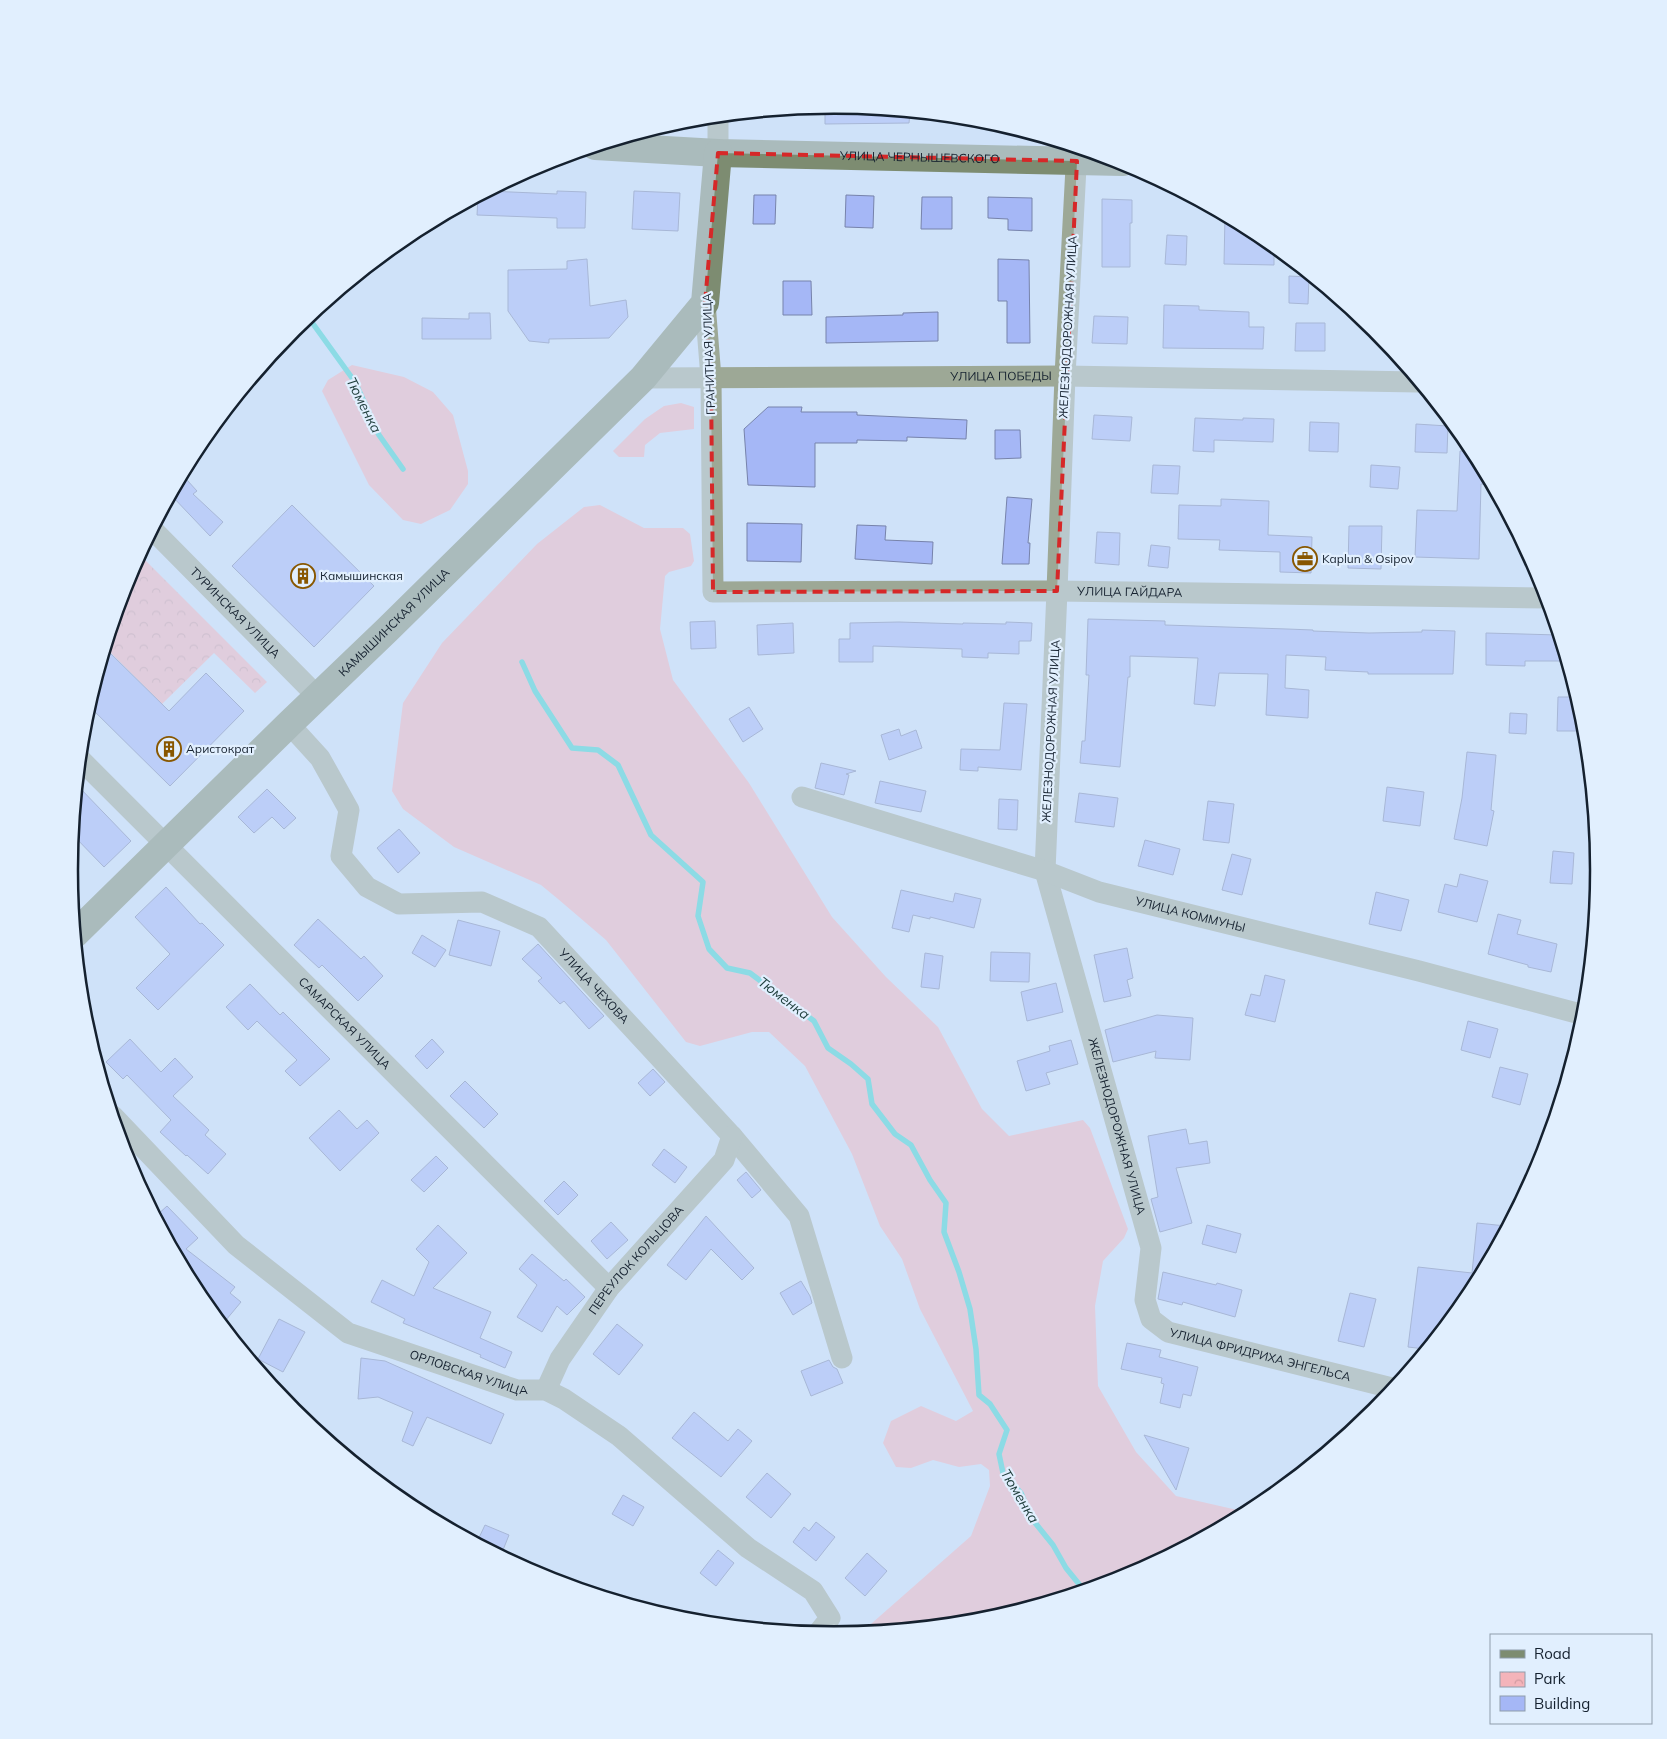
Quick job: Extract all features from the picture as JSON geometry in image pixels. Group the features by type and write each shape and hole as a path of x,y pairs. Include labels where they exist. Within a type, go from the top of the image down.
{"street":[{"name":"ГРАНИТНАЯ УЛИЦА","path":"713,592 711,378 705,303 718,152 718,123"},
{"path":"654,135 718,152"},
{"path":"613,147 718,152"},
{"name":"УЛИЦА ЧЕРНЫШЕВСКОГО","path":"718,152 1077,154"},
{"name":"ЖЕЛЕЗНОДОРОЖНАЯ УЛИЦА","path":"1077,154 1065,376 1058,590 1045,871 1151,1248 1145,1300"},
{"name":"КАМЫШИНСКАЯ УЛИЦА","path":"80,929 643,378 705,303"},
{"name":"УЛИЦА ПОБЕДЫ","path":"643,378 1065,376 1411,382"},
{"name":"ТУРИНСКАЯ УЛИЦА","path":"156,533 317,696"},
{"name":"УЛИЦА ГАЙДАРА","path":"713,592 1058,590 1539,598"},
{"name":"УЛИЦА ЧЕХОВА","path":"289,724 320,758 349,810 340,856 367,887 399,904 482,902 539,927 732,1136 799,1216 842,1358"},
{"name":"САМАРСКАЯ УЛИЦА","path":"85,764 609,1288"},
{"name":"УЛИЦА КОММУНЫ","path":"802,797 1045,871 1099,892 1411,969 1576,1013"},
{"name":"ОРЛОВСКАЯ УЛИЦА","path":"123,1126 236,1245 348,1332 517,1390 546,1390 564,1399 619,1436 748,1548 813,1591 824,1626"},
{"name":"ПЕРЕУЛОК КОЛЬЦОВА","path":"546,1390 560,1359 609,1288 724,1160 732,1136"},
{"name":"УЛИЦА ФРИДРИХА ЭНГЕЛЬСА","path":"1145,1300 1152,1319 1168,1332 1385,1386"}],"highlighted area":[{"path":"718,153 1077,161 1057,591 713,592 711,378 705,303"}],"green space":[{"path":"352,365 404,377 433,392 453,415 468,471 468,484 450,510 421,524 403,520 369,485 322,391 328,380"},
{"path":"681,403 694,407 694,429 660,433 645,445 644,457 619,457 613,451 645,419 664,406"},
{"path":"600,505 644,528 683,528 690,534 694,561 691,566 669,572 665,576 660,629 673,680 749,783 832,917 886,977 938,1027 982,1109 1009,1136 1083,1120 1090,1128 1128,1229 1124,1238 1103,1261 1095,1306 1098,1386 1136,1452 1176,1496 1235,1509 1168,1548 1123,1568 1077,1585 1029,1600 981,1611 932,1619 870,1625 971,1536 990,1486 989,1470 981,1464 959,1467 933,1460 911,1468 896,1467 883,1443 891,1421 921,1406 956,1421 973,1411 920,1309 902,1259 880,1226 852,1154 805,1066 769,1032 752,1032 700,1046 686,1042 606,940 558,899 541,885 454,847 403,809 392,791 403,703 442,643 537,544 584,507"},
{"path":"144,559 267,682 255,693 214,653 162,704 110,652"}],"building":[{"path":"825,114 883,115 909,118 909,123 825,124"},
{"path":"498,191 557,194 557,191 586,192 585,228 557,228 557,218 477,215 478,203"},
{"path":"634,191 680,193 678,231 632,229"},
{"path":"754,195 776,195 775,224 753,224"},
{"path":"846,195 874,196 873,228 845,227"},
{"path":"922,197 952,197 952,229 921,229"},
{"path":"988,197 1032,198 1032,231 1008,230 1008,219 988,218"},
{"path":"1102,199 1132,200 1130,267 1102,267"},
{"path":"1225,223 1274,256 1274,265 1224,264"},
{"path":"1167,235 1187,236 1186,265 1165,264"},
{"path":"587,259 590,306 626,300 628,317 609,338 549,339 549,343 529,341 508,311 508,270 567,269 567,261"},
{"path":"998,259 1029,260 1030,343 1007,343 1007,301 998,301"},
{"path":"1289,276 1302,277 1309,282 1308,304 1289,303"},
{"path":"783,281 811,281 812,315 783,315"},
{"path":"1164,305 1199,306 1199,310 1249,312 1249,327 1264,327 1263,349 1163,348"},
{"path":"938,312 938,341 826,343 826,317"},
{"path":"469,313 490,313 491,339 422,339 422,318 469,319"},
{"path":"1094,316 1128,317 1127,344 1092,343"},
{"path":"1296,323 1325,323 1325,351 1295,351"},
{"path":"768,407 802,407 801,412 857,412 857,415 967,420 966,439 907,437 907,441 857,440 857,443 815,443 815,487 748,485 744,429"},
{"path":"1094,415 1132,417 1130,441 1092,439"},
{"path":"1195,418 1274,419 1273,442 1214,440 1214,452 1193,451"},
{"path":"1310,422 1339,423 1338,452 1309,451"},
{"path":"1416,424 1445,426 1448,430 1447,453 1415,452"},
{"path":"995,430 1020,430 1021,458 995,459"},
{"path":"1460,451 1463,451 1483,484 1481,484 1479,559 1415,557 1417,510 1457,511"},
{"path":"1153,465 1180,466 1178,494 1151,493"},
{"path":"1371,465 1400,467 1398,489 1370,487"},
{"path":"187,480 197,491 193,494 223,522 210,536 175,499"},
{"path":"1007,497 1032,499 1028,543 1030,543 1029,564 1002,564"},
{"path":"1221,499 1269,501 1268,535 1312,537 1311,573 1280,572 1280,552 1219,550 1220,540 1178,539 1179,505 1221,506"},
{"name":"Камышинская","path":"292,505 374,586 314,647 232,566"},
{"path":"747,523 802,524 801,562 747,561"},
{"path":"857,525 886,526 885,540 933,542 932,564 855,559"},
{"path":"1349,526 1382,526 1381,569 1348,568"},
{"path":"1097,532 1120,533 1119,565 1095,563"},
{"path":"1151,545 1170,547 1168,568 1148,566"},
{"path":"1088,619 1165,621 1165,625 1369,633 1422,632 1422,630 1455,631 1453,674 1368,674 1368,672 1325,670 1326,657 1286,655 1285,688 1309,690 1308,718 1266,715 1268,674 1219,673 1215,706 1194,704 1198,658 1130,656 1130,677 1128,677 1120,767 1080,763 1082,741 1085,741 1089,675 1086,675"},
{"path":"715,621 716,648 691,649 690,622"},
{"path":"793,623 794,653 758,655 757,625"},
{"path":"850,623 963,624 1032,623 1031,641 1019,641 1019,654 988,653 988,658 962,657 962,649 873,646 873,662 839,662 839,639 850,639"},
{"path":"1486,633 1552,635 1560,661 1525,661 1525,666 1486,665"},
{"name":"Аристократ","path":"110,653 169,711 206,673 244,711 170,786 94,711"},
{"path":"1558,697 1569,697 1576,731 1557,731"},
{"path":"1004,703 1027,704 1021,770 978,767 978,771 960,770 961,749 1000,750"},
{"path":"749,707 763,729 743,742 729,719"},
{"path":"1510,713 1527,714 1526,734 1509,733"},
{"path":"899,729 901,736 916,730 922,748 889,760 881,735"},
{"path":"1467,752 1496,755 1491,810 1494,811 1487,846 1454,839 1462,798"},
{"path":"821,763 856,771 846,774 849,775 844,795 815,788"},
{"path":"880,781 926,791 921,812 875,803"},
{"path":"1387,787 1424,792 1420,826 1383,821"},
{"path":"267,789 296,818 284,829 272,817 254,833 238,817"},
{"path":"82,790 131,841 104,867 79,841"},
{"path":"1079,793 1118,798 1114,827 1075,822"},
{"path":"999,799 1018,800 1017,830 998,829"},
{"path":"1208,801 1234,804 1229,843 1203,840"},
{"path":"399,829 420,853 398,873 377,848"},
{"path":"1145,840 1180,849 1173,875 1138,866"},
{"path":"1553,851 1574,853 1572,884 1550,883"},
{"path":"1232,854 1251,859 1242,895 1222,890"},
{"path":"1460,874 1488,881 1477,922 1438,912 1445,884 1457,887"},
{"path":"166,887 200,924 202,923 224,945 158,1010 136,988 170,954 135,917"},
{"path":"901,890 953,902 955,893 981,899 974,928 930,917 930,919 913,915 909,932 892,928"},
{"path":"1376,892 1409,900 1401,931 1369,924"},
{"path":"1498,914 1521,920 1517,934 1557,944 1551,972 1528,967 1528,965 1488,954"},
{"path":"318,919 361,959 364,956 383,976 358,1001 322,965 319,968 294,945"},
{"path":"458,920 500,931 491,966 449,955"},
{"path":"422,935 446,950 435,967 412,953"},
{"path":"538,944 604,1016 589,1029 564,1001 560,1004 538,981 542,978 522,959"},
{"path":"1127,948 1133,978 1127,980 1131,996 1104,1002 1094,955"},
{"path":"991,952 1030,953 1029,982 990,981"},
{"path":"925,953 943,956 939,989 921,987"},
{"path":"1265,975 1285,980 1275,1022 1245,1015 1251,994 1260,996"},
{"path":"1056,983 1063,1012 1027,1021 1021,992"},
{"path":"250,984 280,1015 283,1012 330,1059 300,1086 285,1071 297,1060 257,1021 248,1030 226,1007"},
{"path":"1157,1015 1193,1018 1190,1060 1155,1058 1156,1051 1113,1062 1105,1030"},
{"path":"1468,1021 1498,1029 1490,1058 1461,1050"},
{"path":"130,1039 161,1072 175,1058 193,1077 173,1096 209,1130 205,1135 226,1154 208,1174 160,1132 171,1120 127,1075 123,1079 106,1062"},
{"path":"432,1039 444,1052 427,1069 415,1056"},
{"path":"1071,1040 1078,1064 1046,1073 1050,1084 1026,1091 1017,1061 1050,1051 1049,1046"},
{"path":"1500,1067 1528,1074 1520,1105 1492,1097"},
{"path":"653,1069 665,1082 650,1096 638,1083"},
{"path":"465,1081 498,1114 484,1128 450,1096"},
{"path":"339,1110 357,1129 367,1120 379,1133 340,1171 309,1138"},
{"path":"1186,1129 1189,1144 1207,1141 1210,1163 1176,1168 1192,1223 1160,1232 1151,1199 1158,1197 1148,1136"},
{"path":"664,1149 687,1167 675,1183 652,1165"},
{"path":"436,1156 448,1168 424,1192 411,1180"},
{"path":"746,1172 761,1190 752,1198 737,1180"},
{"path":"564,1181 578,1195 558,1215 544,1201"},
{"path":"167,1206 198,1238 186,1249 235,1287 230,1293 241,1302 226,1320 205,1290 160,1213"},
{"path":"706,1216 754,1268 742,1280 711,1249 686,1280 667,1265"},
{"path":"611,1222 628,1240 607,1259 591,1241"},
{"path":"1477,1223 1500,1225 1462,1290 1433,1330 1418,1348 1408,1347 1418,1267 1472,1273"},
{"path":"438,1225 467,1253 433,1288 491,1312 480,1338 512,1352 505,1368 480,1357 481,1355 403,1323 405,1319 371,1302 382,1280 414,1296 429,1262 416,1249"},
{"path":"1207,1225 1241,1234 1236,1253 1202,1244"},
{"path":"532,1254 564,1281 566,1279 585,1297 567,1315 557,1306 542,1332 517,1317 537,1285 519,1269"},
{"path":"1163,1272 1242,1290 1235,1317 1183,1302 1182,1305 1158,1299"},
{"path":"801,1281 812,1303 793,1315 780,1293"},
{"path":"1350,1293 1376,1299 1364,1347 1338,1341"},
{"path":"279,1319 305,1332 283,1372 258,1359"},
{"path":"617,1324 643,1345 619,1375 593,1354"},
{"path":"1127,1343 1161,1350 1159,1357 1198,1367 1191,1396 1183,1394 1180,1408 1160,1403 1164,1384 1161,1383 1162,1378 1121,1369"},
{"path":"361,1358 385,1361 504,1414 491,1444 427,1417 413,1446 402,1441 413,1412 378,1397 358,1399"},
{"path":"829,1360 833,1367 837,1369 843,1383 811,1396 801,1371"},
{"path":"694,1412 728,1441 738,1429 752,1441 721,1477 672,1438"},
{"path":"1144,1435 1189,1448 1176,1490"},
{"path":"767,1473 791,1494 771,1518 746,1497"},
{"path":"623,1495 644,1507 633,1526 612,1514"},
{"path":"816,1522 835,1537 816,1561 793,1542 804,1527 809,1531"},
{"path":"485,1525 509,1535 503,1550 479,1537"},
{"path":"718,1550 734,1563 716,1586 700,1573"},
{"path":"867,1553 887,1571 865,1596 845,1578"}],"waterway":[{"name":"Тюменка","path":"312,323 355,382 379,435 403,469"},
{"name":"Тюменка","path":"522,662 535,691 572,748 598,750 618,765 651,835 703,882 698,916 709,949 727,968 750,973 814,1021 828,1048 868,1079 872,1104 895,1134 911,1145 930,1180 946,1203 944,1232 970,1309 976,1349 979,1395 990,1404 1007,1430 999,1454 1003,1473 1021,1493 1032,1519 1053,1545 1066,1568 1079,1584"}],"place":[{"name":"Kaplun & Osipov","path":"1305,559"},
{"name":"Камышинская","path":"303,576"},
{"name":"Аристократ","path":"169,749"}]}
